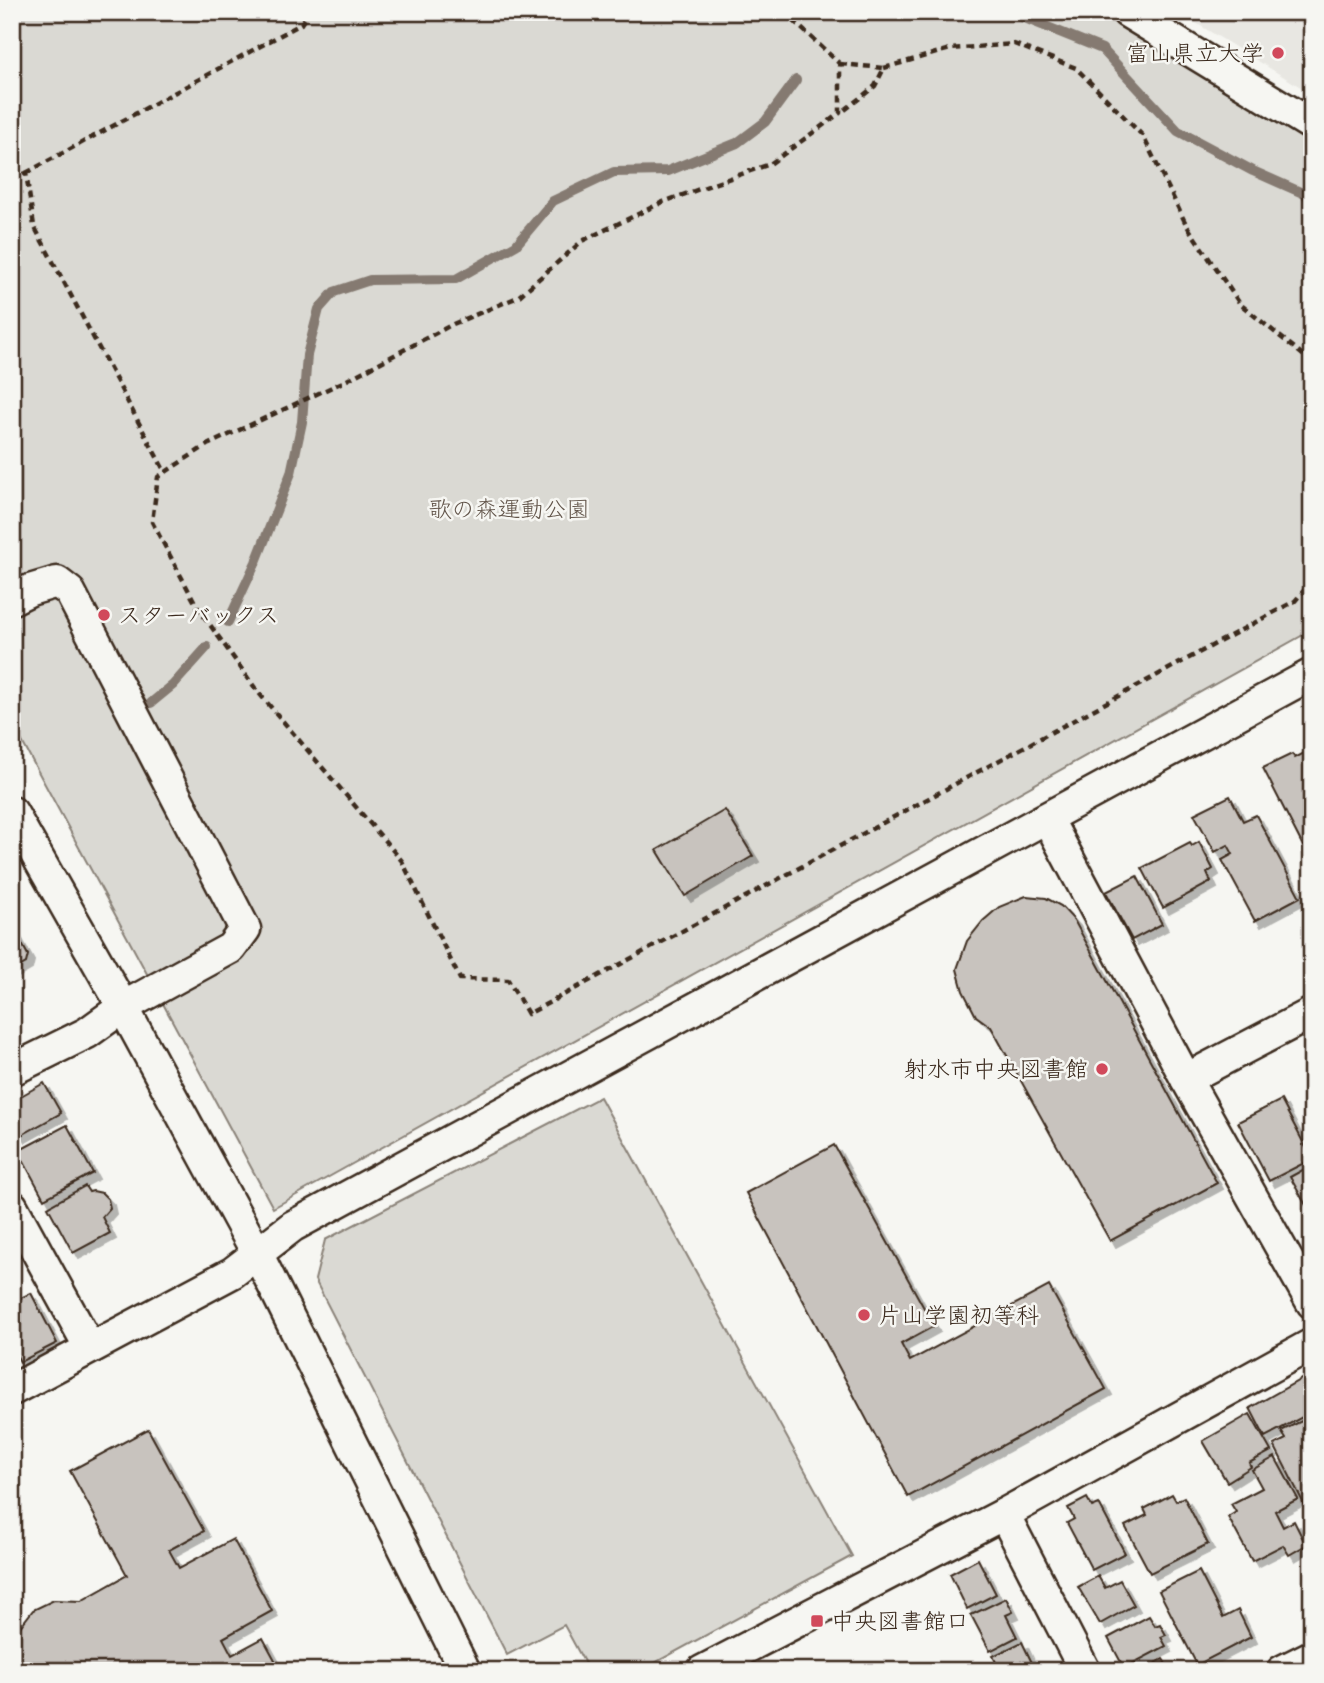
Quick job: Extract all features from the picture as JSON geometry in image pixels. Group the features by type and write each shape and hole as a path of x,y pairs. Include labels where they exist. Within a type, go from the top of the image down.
{"street":[{"path":"1127,12 1312,125"},
{"path":"12,600 30,590 57,582 70,592 246,929 231,948 123,1007 87,1034 12,1070"},
{"path":"12,1390 232,1273 293,1226 1312,674"},
{"path":"12,813 123,1007 258,1255 465,1671"},
{"path":"1047,818 1186,1079 1312,1303"},
{"path":"1186,1079 1312,1013"},
{"path":"12,1206 90,1348"},
{"path":"702,1671 1004,1514 1312,1344"},
{"path":"1004,1514 1085,1671"},
{"path":"1282,1671 1312,1656"}],"path":[{"path":"12,179 301,24 309,12"},
{"path":"784,12 840,64 884,68 950,49 1014,44 1076,68 1143,136 1187,226 1240,304 1312,365"},
{"path":"840,64 840,113"},
{"path":"884,68 876,86 770,164 663,202 582,241 518,297 453,324 347,380 207,445 158,477 152,522 198,608 258,692 402,861 460,979 508,980 528,1014 1294,601 1312,580"},
{"path":"26,173 34,226 165,472"}],"shaded area":[{"name":"富山県立大学","path":"1178,12 1312,12 1312,94"}],"green space":[{"name":"歌の森運動公園","path":"12,12 1105,12 1312,140 1312,630 273,1208 12,723"},
{"path":"600,1097 852,1556 640,1671 589,1671 564,1625 507,1655 315,1280 325,1240"}],"building":[{"path":"1312,749 1312,841 1303,846 1263,768 1292,754 1295,758"},
{"path":"1230,796 1243,821 1256,815 1300,897 1255,921 1222,860 1233,854 1228,845 1215,852 1194,814"},
{"path":"725,810 753,856 685,896 657,850"},
{"path":"1199,842 1213,869 1207,873 1211,882 1163,908 1142,868 1190,843 1192,846"},
{"path":"1137,876 1162,924 1132,940 1106,892"},
{"path":"1026,896 1046,898 1061,906 1074,920 1217,1183 1110,1241 991,1027 976,1016 963,991 957,969 967,941 983,921 999,907"},
{"path":"12,926 28,955 26,963 12,971"},
{"path":"44,1083 61,1113 20,1136 12,1122 12,1101"},
{"path":"1281,1100 1312,1159 1269,1181 1238,1122"},
{"path":"67,1125 93,1173 44,1199 18,1151"},
{"path":"834,1145 934,1326 901,1344 910,1361 1049,1286 1106,1389 908,1497 746,1193"},
{"path":"1312,1165 1312,1204 1307,1207 1290,1177"},
{"path":"85,1186 89,1192 102,1193 108,1199 110,1208 102,1217 110,1233 73,1253 48,1207"},
{"path":"31,1293 57,1343 20,1362 12,1347 12,1302"},
{"path":"1312,1373 1312,1412 1265,1437 1250,1408"},
{"path":"1250,1414 1271,1451 1249,1463 1251,1467 1227,1482 1203,1441"},
{"path":"1312,1416 1312,1505 1306,1508 1274,1445 1286,1439 1281,1431"},
{"path":"148,1429 204,1531 169,1550 179,1568 233,1539 272,1611 223,1638 232,1655 263,1638 281,1671 183,1671 180,1665 170,1671 12,1671 12,1642 16,1632 33,1610 54,1600 81,1601 127,1575 70,1471"},
{"path":"1275,1457 1298,1499 1275,1511 1283,1527 1294,1521 1306,1545 1289,1555 1283,1545 1252,1561 1228,1517 1236,1512 1231,1504 1262,1488 1252,1470"},
{"path":"1172,1494 1176,1501 1184,1497 1208,1544 1150,1573 1125,1526 1147,1515 1144,1509"},
{"path":"1087,1498 1092,1507 1099,1504 1125,1553 1092,1570 1067,1523 1074,1519 1068,1508"},
{"path":"978,1559 996,1594 967,1609 950,1574"},
{"path":"1199,1571 1223,1618 1238,1610 1251,1637 1197,1665 1159,1591"},
{"path":"1098,1576 1105,1588 1120,1580 1134,1605 1100,1624 1078,1587"},
{"path":"1006,1598 1013,1612 1006,1615 1017,1637 990,1651 971,1615"},
{"path":"1149,1616 1155,1626 1160,1624 1166,1635 1161,1637 1166,1646 1124,1668 1108,1638"},
{"path":"1022,1642 1035,1669 1043,1664 1047,1671 1000,1671 993,1656"},
{"path":"1163,1659 1170,1671 1141,1671"}],"waterway":[{"path":"1010,12 1102,49 1178,131 1253,171 1307,195 1312,205"},
{"path":"228,622 256,562 291,473 302,422 307,355 319,309 334,292 370,280 456,279 516,245 553,201 614,172 668,171 737,143 765,122 796,80"},
{"path":"151,703 173,685 207,647"}],"place":[{"name":"富山県立大学","path":"1278,53"},
{"name":"スターバックス","path":"104,615"},
{"name":"射水市中央図書館","path":"1102,1069"},
{"name":"片山学園初等科","path":"864,1315"},
{"name":"中央図書館口","path":"817,1621"}]}
